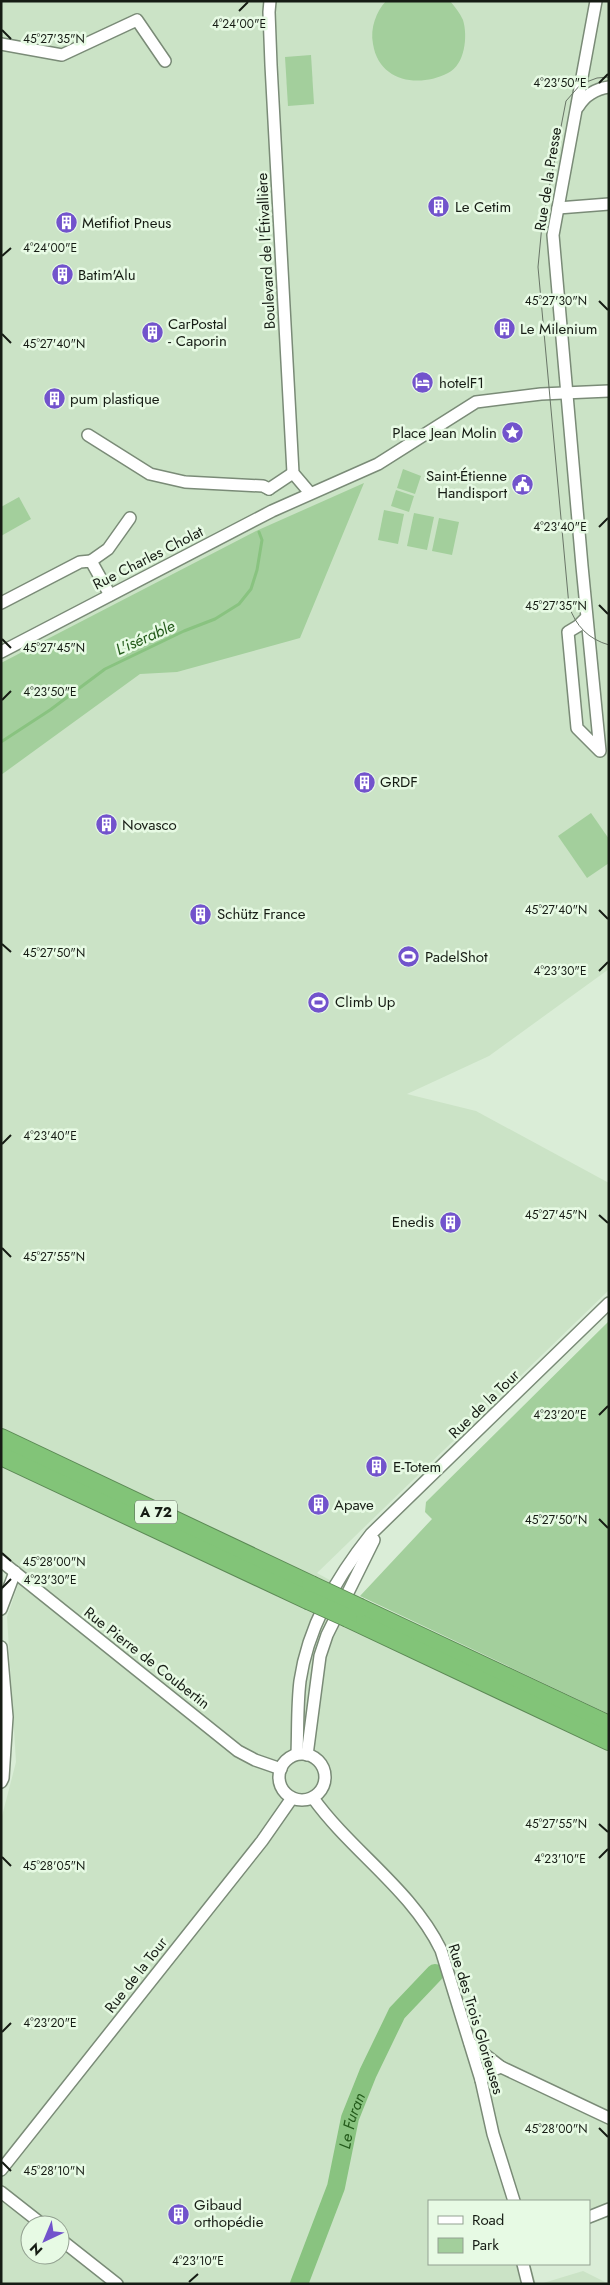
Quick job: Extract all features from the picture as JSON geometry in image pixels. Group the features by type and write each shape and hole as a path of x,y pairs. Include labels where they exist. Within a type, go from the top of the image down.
{"highway":[{"name":"A 72","path":"1,1438 310,1593"},
{"name":"A 72","path":"1,1456 609,1725"},
{"name":"A 72","path":"354,1613 609,1741"}],"street":[{"name":"Boulevard de l'Étivallière","path":"270,1 268,12 270,64 293,473"},
{"name":"Rue de la Presse","path":"587,617 568,632 577,728 600,751 553,241 596,1"},
{"path":"1,44 62,55 137,20 166,61"},
{"path":"574,116 585,96 594,91 609,87"},
{"path":"558,208 609,204"},
{"name":"Rue Charles Cholat","path":"1,652 272,511 378,464 476,402 541,394 609,391"},
{"path":"88,435 150,474 185,482 263,486 269,489"},
{"path":"269,489 293,473 310,493"},
{"path":"269,489 272,511"},
{"path":"1,603 80,562 91,561 108,549 130,518"},
{"path":"91,561 110,595"},
{"name":"Rue de la Tour","path":"302,1755 300,1682 306,1647 314,1625 344,1571 371,1534 609,1303"},
{"name":"Rue de la Tour","path":"302,1755 320,1656 327,1635 380,1527"},
{"name":"Rue Pierre de Coubertin","path":"1,1560 238,1751 255,1760 281,1769"},
{"path":"1,1609 16,1572"},
{"path":"1,1647 7,1717 3,1778 1,1782"},
{"path":"302,1755 321,1764 325,1778 322,1789 313,1798 306,1800 292,1798 282,1789 279,1776 281,1769 290,1758 302,1755"},
{"name":"Rue de la Tour","path":"1,2170 262,1841 292,1798"},
{"name":"Rue des Trois Glorieuses","path":"313,1798 327,1818 397,1888 425,1920 441,1950 481,2080 493,2134 514,2200"},
{"path":"470,2043 501,2067 609,2118"},
{"path":"481,2080 490,2071 501,2067"},
{"path":"1,2192 30,2215"},
{"path":"590,2217 609,2209"},
{"path":"70,2246 117,2284"},
{"path":"523,2265 528,2284"}],"shaded area":[{"path":"1,1 609,1 609,969 489,1056 407,1094 476,1111 609,1183 609,1290 317,1573 609,1735 609,2204 590,2212 590,2200 428,2200 428,2265 530,2265 536,2284 1,2284 1,1820 16,1762 7,1617 19,1582 1,1562"},
{"path":"583,2271 609,2284 540,2284"}],"green space":[{"path":"386,1 450,1 463,20 465,34 462,57 454,69 437,78 413,80 392,74 383,67 377,57 372,32 379,10"},
{"path":"311,55 314,104 288,106 285,57"},
{"path":"403,469 421,476 415,494 397,488"},
{"path":"364,483 300,638 177,672 140,674 1,775 1,663 256,531"},
{"path":"396,490 414,496 409,512 391,506"},
{"path":"19,497 31,519 1,536 1,507"},
{"path":"384,510 404,514 398,544 378,540"},
{"path":"414,513 434,517 427,550 407,546"},
{"path":"439,518 459,522 452,555 432,551"},
{"path":"591,813 609,839 609,863 587,878 558,836"},
{"path":"609,1321 609,1714 360,1596 432,1519 425,1512 426,1502"}],"waterway":[{"name":"L'isérable","path":"1,742 50,710 105,669 184,631 215,619 239,604 251,589 257,570 262,540 259,532"},
{"name":"Le Furan","path":"299,2284 336,2187 350,2118 368,2073 397,2013 435,1973"}],"tram line":[{"path":"609,77 597,78 581,84 566,101 542,225 538,267 569,606 575,620 584,631 595,639 609,645"}],"place":[{"name":"Le Cetim","path":"439,207"},
{"name":"Metifiot Pneus","path":"66,223"},
{"name":"Batim'Alu","path":"62,275"},
{"name":"Le Milenium","path":"504,329"},
{"name":"CarPostal - Caporin","path":"152,333"},
{"name":"hotelF1","path":"423,383"},
{"name":"pum plastique","path":"54,399"},
{"name":"Place Jean Molin","path":"513,433"},
{"name":"Saint-Étienne Handisport","path":"523,485"},
{"name":"GRDF","path":"364,782"},
{"name":"Novasco","path":"106,825"},
{"name":"Schütz France","path":"201,914"},
{"name":"PadelShot","path":"409,957"},
{"name":"Climb Up","path":"319,1002"},
{"name":"Enedis","path":"450,1222"},
{"name":"E-Totem","path":"377,1467"},
{"name":"Apave","path":"318,1505"},
{"name":"Gibaud orthopédie","path":"178,2214"}]}
